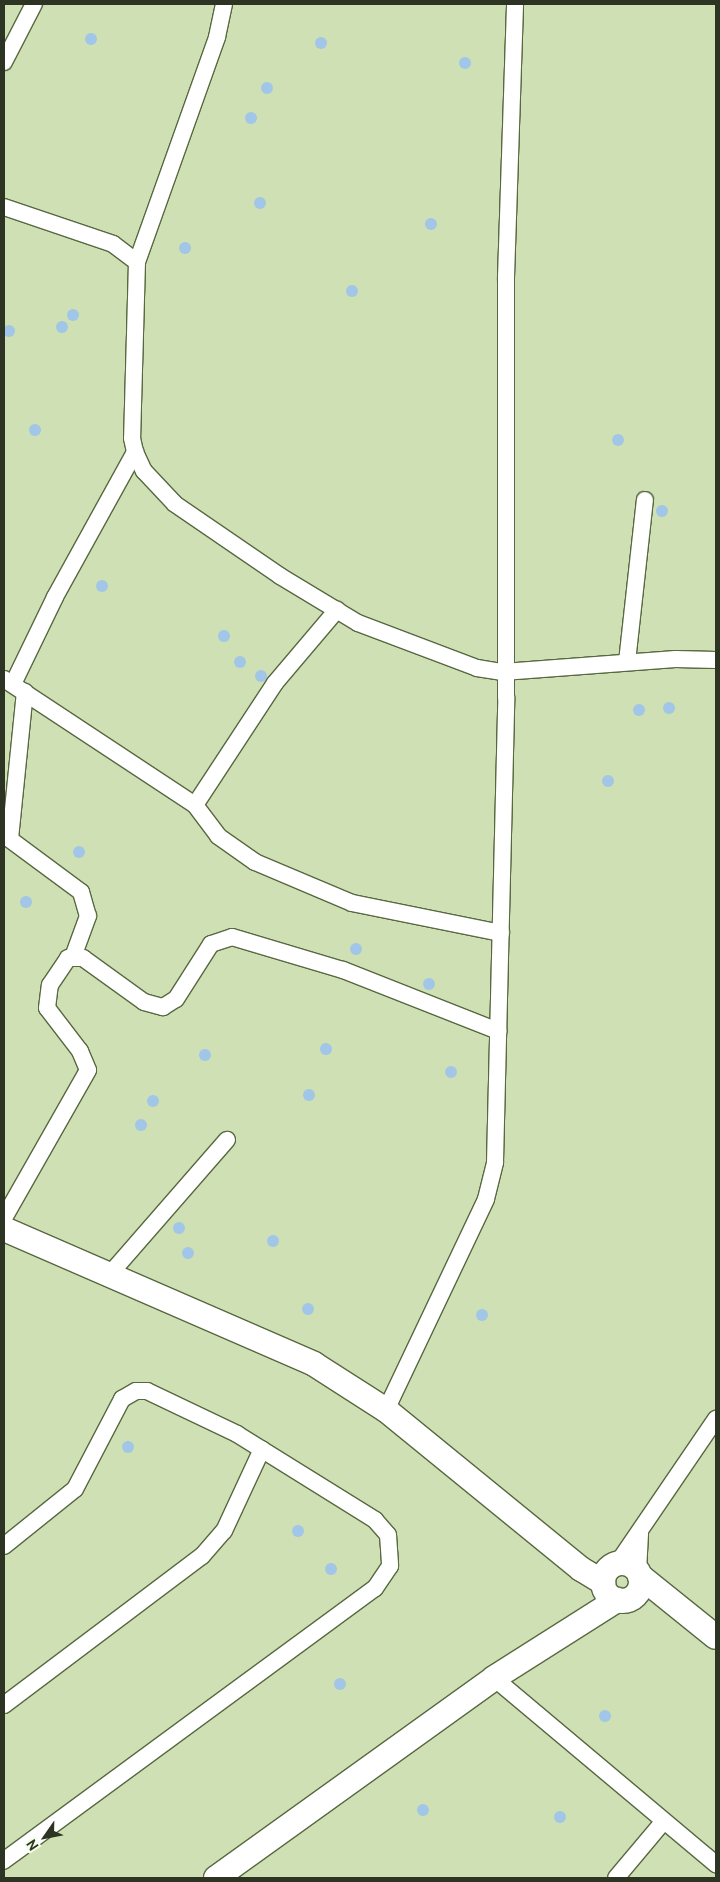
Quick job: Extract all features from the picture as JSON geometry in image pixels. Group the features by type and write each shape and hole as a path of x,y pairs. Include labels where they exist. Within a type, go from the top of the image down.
{"street":[{"path":"4,62 34,4"},
{"path":"224,4 217,37 136,262 132,438 135,452 144,471 175,504 337,610 454,662 503,672 626,662 716,660"},
{"path":"386,1410 486,1199 495,1162 501,933 506,277 515,4"},
{"path":"4,207 113,244 136,262"},
{"path":"73,957 88,916 81,892 7,837 14,685 55,597 135,452"},
{"path":"626,662 645,500"},
{"path":"195,805 275,683 337,610"},
{"path":"14,685 195,805 230,847 352,904 501,933"},
{"path":"4,1218 88,1070 80,1051 47,1008 50,985 64,961 73,957 83,958 144,1002 163,1007 176,999 211,944 232,937 343,970 498,1031"},
{"path":"110,1274 227,1140"},
{"path":"4,1228 289,1350 386,1410 568,1557 685,1612 716,1636"},
{"path":"4,1546 76,1489 117,1406 136,1391 147,1391 262,1449 375,1520 388,1535 388,1574 4,1861"},
{"path":"216,1878 494,1678 578,1622 620,1581 640,1533 716,1419"},
{"path":"4,1705 202,1556 224,1531 262,1449"},
{"path":"494,1678 663,1822 716,1864"},
{"path":"616,1878 663,1822"}],"building":[{"path":"91,33 97,39 91,45 85,39"},
{"path":"321,37 327,43 321,49 315,43"},
{"path":"465,57 471,63 465,69 459,63"},
{"path":"267,82 273,88 267,94 261,88"},
{"path":"251,112 257,118 251,124 245,118"},
{"path":"260,197 266,203 260,209 254,203"},
{"path":"431,218 437,224 431,230 425,224"},
{"path":"185,242 191,248 185,254 179,248"},
{"path":"352,285 358,291 352,297 346,291"},
{"path":"73,309 79,315 73,321 67,315"},
{"path":"62,321 68,327 62,333 56,327"},
{"path":"9,325 15,331 9,337 3,331"},
{"path":"35,424 41,430 35,436 29,430"},
{"path":"618,434 624,440 618,446 612,440"},
{"path":"662,505 668,511 662,517 656,511"},
{"path":"102,580 108,586 102,592 96,586"},
{"path":"224,630 230,636 224,642 218,636"},
{"path":"240,656 246,662 240,668 234,662"},
{"path":"261,670 267,676 261,682 255,676"},
{"path":"669,702 675,708 669,714 663,708"},
{"path":"639,704 645,710 639,716 633,710"},
{"path":"608,775 614,781 608,787 602,781"},
{"path":"79,846 85,852 79,858 73,852"},
{"path":"26,896 32,902 26,908 20,902"},
{"path":"356,943 362,949 356,955 350,949"},
{"path":"429,978 435,984 429,990 423,984"},
{"path":"326,1043 332,1049 326,1055 320,1049"},
{"path":"205,1049 211,1055 205,1061 199,1055"},
{"path":"451,1066 457,1072 451,1078 445,1072"},
{"path":"309,1089 315,1095 309,1101 303,1095"},
{"path":"153,1095 159,1101 153,1107 147,1101"},
{"path":"141,1119 147,1125 141,1131 135,1125"},
{"path":"179,1222 185,1228 179,1234 173,1228"},
{"path":"273,1235 279,1241 273,1247 267,1241"},
{"path":"188,1247 194,1253 188,1259 182,1253"},
{"path":"308,1303 314,1309 308,1315 302,1309"},
{"path":"482,1309 488,1315 482,1321 476,1315"},
{"path":"128,1441 134,1447 128,1453 122,1447"},
{"path":"298,1525 304,1531 298,1537 292,1531"},
{"path":"331,1563 337,1569 331,1575 325,1569"},
{"path":"340,1678 346,1684 340,1690 334,1684"},
{"path":"605,1710 611,1716 605,1722 599,1716"},
{"path":"423,1804 429,1810 423,1816 417,1810"},
{"path":"560,1811 566,1817 560,1823 554,1817"}]}
